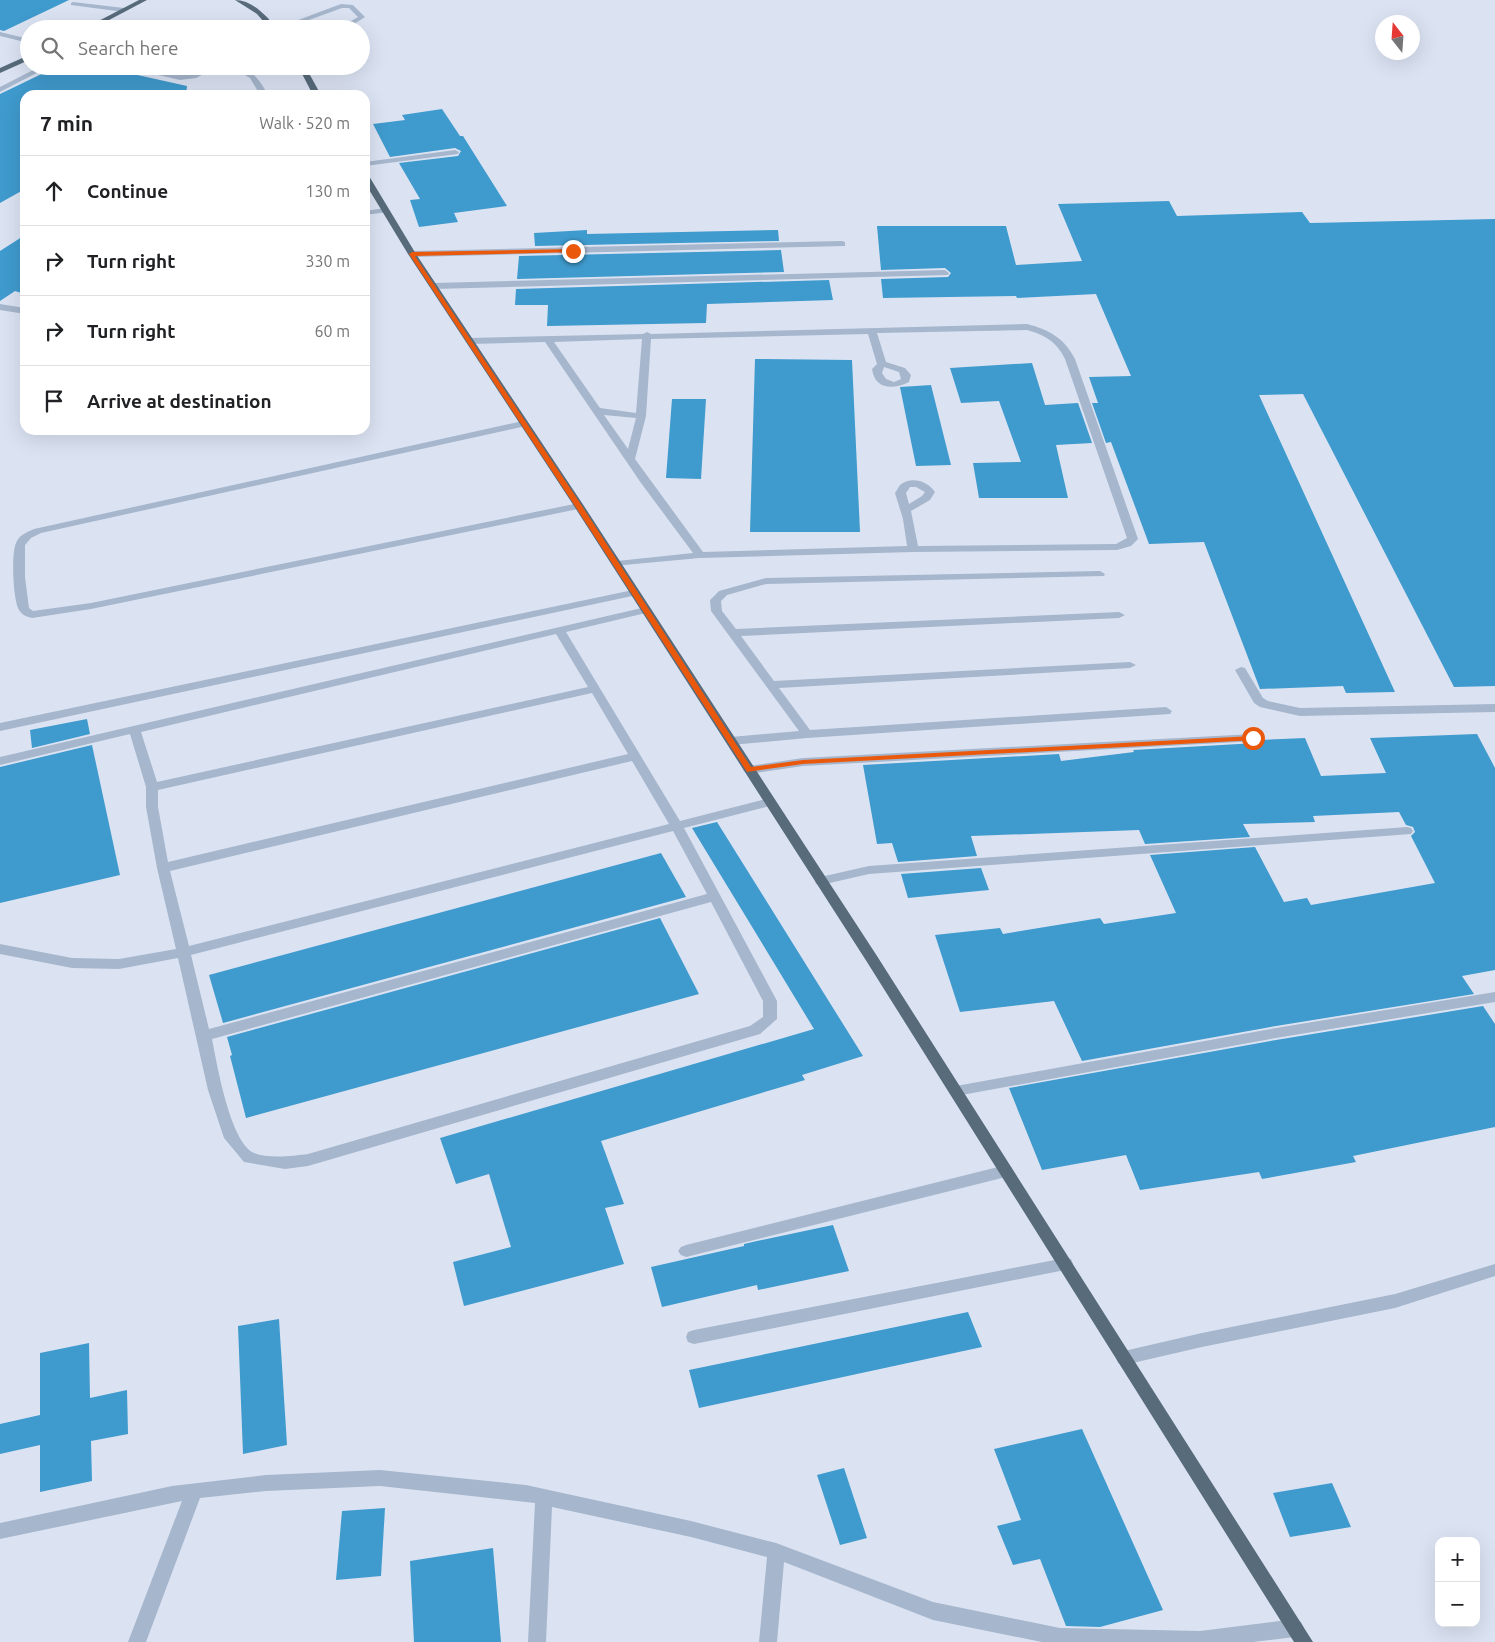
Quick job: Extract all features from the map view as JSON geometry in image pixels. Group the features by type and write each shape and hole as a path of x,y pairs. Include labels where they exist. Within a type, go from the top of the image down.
{"main road":[{"path":"104,20 144,0"},
{"path":"238,0 259,13 266,20"},
{"path":"0,71 20,62"},
{"path":"306,75 314,90"},
{"path":"370,184 412,254 617,564 633,593 731,741 956,1091 1299,1635"}],"street":[{"path":"73,4 124,10"},
{"path":"305,20 341,6 351,6 362,17 360,20"},
{"path":"0,34 20,39"},
{"path":"0,65 9,67"},
{"path":"0,90 30,75"},
{"path":"166,75 180,78 195,75"},
{"path":"252,75 262,90"},
{"path":"370,163 455,152"},
{"path":"370,212 385,210"},
{"path":"412,254 842,244"},
{"path":"434,286 945,273"},
{"path":"0,307 20,310"},
{"path":"470,340 1027,327 1048,333 1064,346 1070,359 1133,539 1127,544 1117,547 914,549 700,555 617,564"},
{"path":"872,331 882,364"},
{"path":"630,459 641,416 647,335"},
{"path":"546,338 630,459 700,555"},
{"path":"598,411 641,416"},
{"path":"523,424 38,531 24,539 20,546 22,606 26,612 32,615 91,606 579,506"},
{"path":"906,510 914,549"},
{"path":"807,734 717,611 715,600 723,592 766,582 1100,574"},
{"path":"0,727 633,593"},
{"path":"0,761 135,731 646,610"},
{"path":"732,633 1119,615"},
{"path":"135,731 152,787 152,807 164,868 215,1090 231,1138 249,1158 285,1163 308,1160 755,1030 770,1019 770,1001 715,896 677,826 560,631"},
{"path":"771,685 1130,665"},
{"path":"1241,670 1258,700 1264,704 1300,712 1495,708"},
{"path":"152,787 596,689"},
{"path":"731,741 807,734 1166,711"},
{"path":"749,770 803,762 1253,738"},
{"path":"164,868 636,756"},
{"path":"0,949 72,963 118,964 184,952 770,802"},
{"path":"821,881 869,870 1407,831"},
{"path":"204,1036 715,896"},
{"path":"956,1091 1267,1034 1495,997"},
{"path":"686,1251 1006,1171"},
{"path":"694,1337 1065,1264"},
{"path":"1124,1358 1202,1340 1395,1301 1495,1270"},
{"path":"0,1531 172,1494 266,1483 380,1478 526,1493 691,1529 776,1551 932,1611 1060,1637 1200,1640 1299,1635"},
{"path":"137,1642 194,1491"},
{"path":"538,1642 544,1496"},
{"path":"768,1642 776,1551"}],"building":[{"path":"0,0 69,0 27,20 20,20 20,23 4,31 0,30"},
{"path":"39,75 138,75 187,86 187,90 20,90 20,192 0,203 0,94"},
{"path":"442,109 460,136 463,136 507,206 454,213 458,222 419,227 410,200 420,199 399,163 458,156 461,151 455,148 390,157 373,124 405,120 402,115"},
{"path":"1169,201 1177,216 1302,212 1310,223 1495,219 1495,686 1454,687 1303,394 1259,395 1395,692 1346,693 1343,686 1260,689 1204,542 1149,544 1111,442 1106,443 1092,403 1098,403 1089,377 1131,376 1096,294 1017,298 1016,296 883,298 881,279 948,277 951,273 945,268 881,270 877,226 1006,226 1016,265 1082,261 1058,204"},
{"path":"587,230 587,234 778,230 779,241 535,246 534,233"},
{"path":"20,238 20,292 15,291 0,301 0,251"},
{"path":"781,250 784,272 517,279 519,256"},
{"path":"829,280 833,300 707,304 706,323 547,326 548,305 515,305 516,289"},
{"path":"755,359 852,360 860,532 750,532"},
{"path":"1032,363 1045,405 1078,403 1092,443 1056,445 1068,498 979,498 973,463 1021,462 999,401 961,403 950,368"},
{"path":"931,385 951,465 916,466 900,387"},
{"path":"672,399 706,399 701,479 666,478"},
{"path":"87,719 90,734 32,748 30,730"},
{"path":"1477,734 1495,768 1495,970 1462,976 1474,994 1276,1026 1082,1061 1054,1001 960,1012 935,935 1000,928 1003,934 1100,918 1104,924 1176,913 1150,855 1255,847 1284,902 1307,898 1311,905 1435,883 1411,836 1415,832 1413,827 1406,825 1399,812 1313,816 1315,822 1243,824 1250,837 1145,844 1139,830 971,836 977,856 898,862 892,843 877,844 863,765 1059,754 1061,761 1134,752 1133,750 1257,743 1260,740 1305,738 1321,776 1386,773 1370,738"},
{"path":"92,745 120,875 0,903 0,767"},
{"path":"717,822 863,1056 802,1075 805,1080 601,1141 624,1204 605,1208 624,1264 464,1306 453,1262 511,1247 489,1174 456,1184 440,1138 814,1029 692,828"},
{"path":"661,853 686,897 223,1023 209,975"},
{"path":"981,868 989,890 908,898 901,874"},
{"path":"660,918 699,994 246,1118 227,1037"},
{"path":"1483,1006 1495,1024 1495,1127 1353,1156 1356,1162 1262,1179 1259,1172 1140,1190 1126,1155 1042,1170 1009,1088 1276,1040"},
{"path":"833,1225 849,1271 758,1290 757,1285 662,1307 651,1267"},
{"path":"968,1312 982,1347 699,1408 689,1370"},
{"path":"279,1319 287,1445 243,1454 238,1326"},
{"path":"89,1343 90,1398 127,1390 128,1434 91,1441 92,1481 40,1492 40,1445 0,1454 0,1424 40,1415 40,1353"},
{"path":"1082,1429 1163,1610 1100,1627 1066,1626 1040,1559 1013,1565 997,1526 1021,1520 994,1449"},
{"path":"844,1468 867,1538 840,1545 817,1475"},
{"path":"1332,1483 1351,1527 1290,1537 1273,1493"},
{"path":"385,1508 381,1576 336,1580 342,1511"},
{"path":"493,1548 501,1642 414,1642 410,1561"}],"route":[{"path":"573,251 412,254 617,564 633,593 646,610 749,770 803,762 1253,738"}]}
